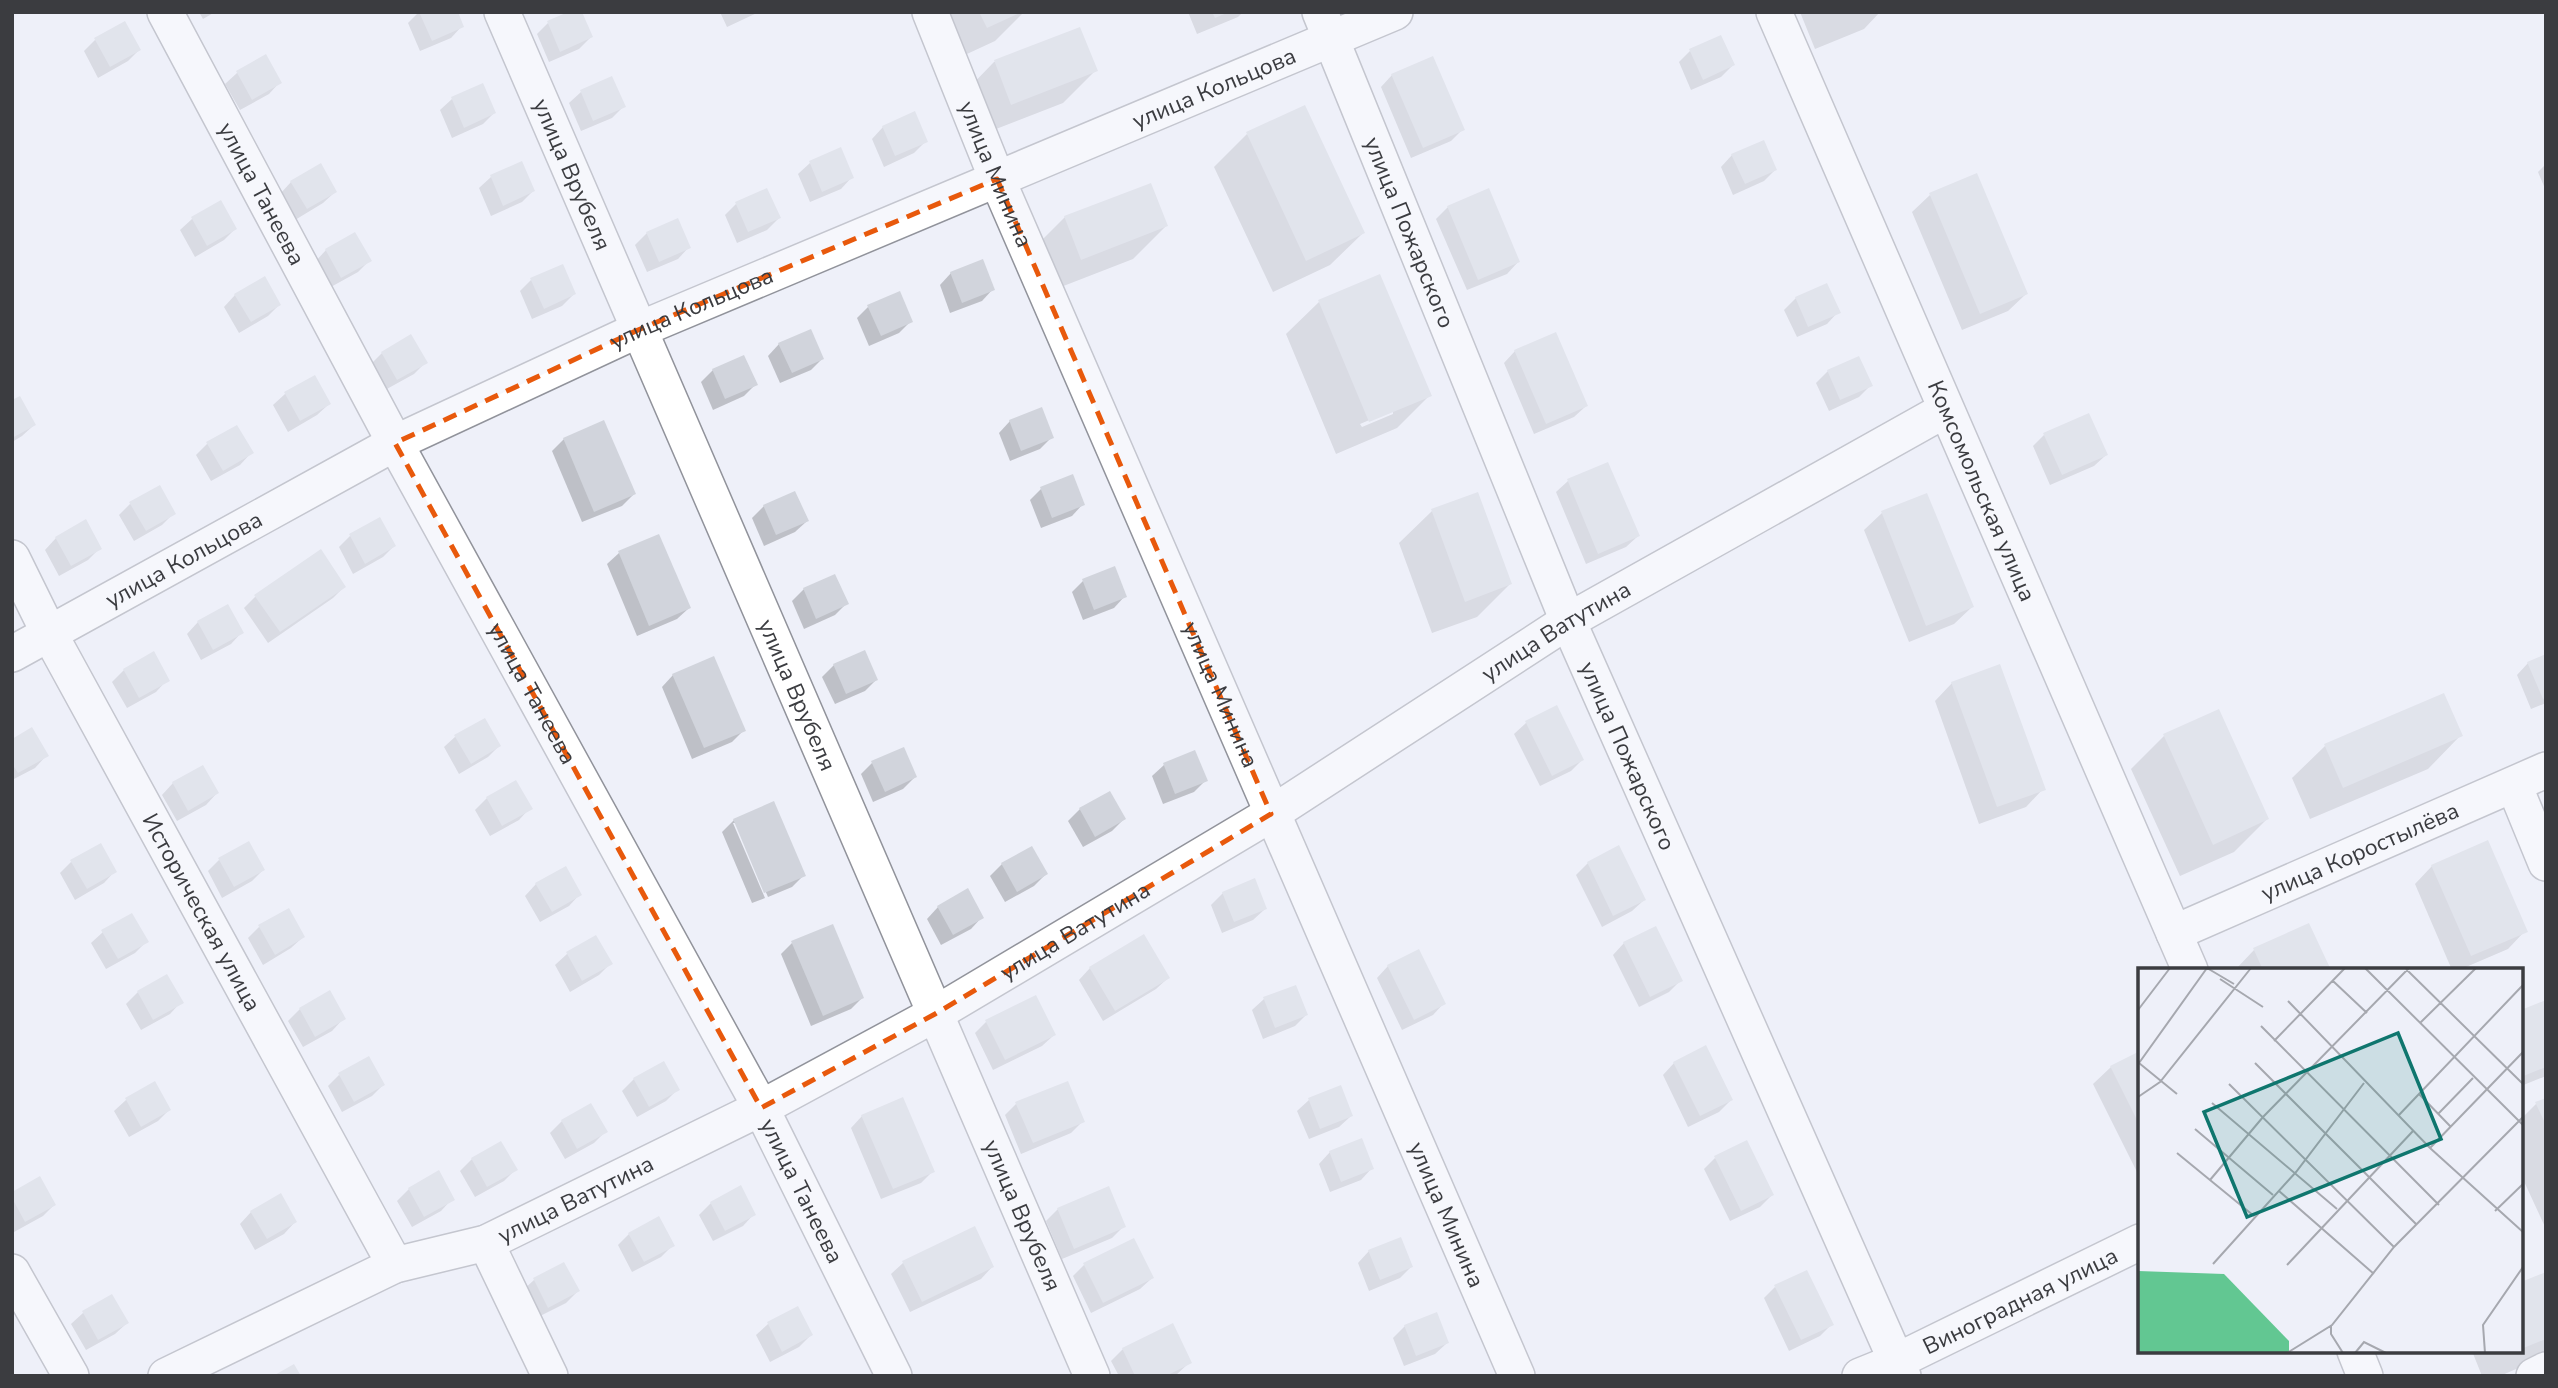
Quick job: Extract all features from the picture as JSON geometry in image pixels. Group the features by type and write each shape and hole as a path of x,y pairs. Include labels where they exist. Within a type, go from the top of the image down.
{"street":[{"name":"улица Танеева","path":"166,12 395,443 761,1108 894,1376"},
{"name":"улица Врубеля","path":"502,12 1092,1376"},
{"name":"улица Минина","path":"930,12 998,179 1271,814 1517,1376"},
{"name":"улица Кольцова","path":"12,654 395,443 638,330 998,179 1325,26 1395,12"},
{"name":"Комсомольская улица","path":"1774,12 2189,968"},
{"name":"улица Пожарского","path":"1325,26 1568,621 1900,1368"},
{"name":"улица Ватутина","path":"166,1376 395,1265 486,1243 761,1108 935,1014 1271,814 1568,621 1945,410"},
{"name":"Историческая улица","path":"12,558 49,633 395,1265"},
{"name":"улица Коростылёва","path":"2174,933 2546,771"},
{"path":"2514,785 2546,863"},
{"path":"486,1243 550,1376"},
{"name":"Виноградная улица","path":"1860,1376 1900,1368 2138,1243"},
{"path":"12,1272 71,1376"},
{"path":"2356,1353 2365,1376"},
{"path":"2534,1376 2546,1370"}],"highlighted area":[{"path":"997,179 1271,814 935,1014 761,1108 395,443 638,330"}],"building":[{"path":"419,12 458,12 464,27 432,41"},
{"path":"568,12 582,12 593,37 560,52 547,21"},
{"path":"979,12 1022,12 987,28"},
{"path":"1212,12 1229,12 1215,18"},
{"path":"125,21 141,50 110,67 94,38"},
{"path":"1080,27 1098,71 1011,105 994,60"},
{"path":"1721,35 1735,65 1703,80 1689,49"},
{"path":"266,54 282,83 252,100 236,71"},
{"path":"1433,56 1465,130 1423,148 1391,74"},
{"path":"612,76 626,107 593,121 580,90"},
{"path":"483,83 496,113 464,128 451,97"},
{"path":"1305,105 1365,233 1306,261 1246,132"},
{"path":"915,111 928,142 895,156 882,126"},
{"path":"1764,140 1777,170 1745,184 1731,154"},
{"path":"841,147 854,178 822,192 809,161"},
{"path":"522,161 535,191 503,206 490,175"},
{"path":"321,163 337,192 307,209 290,181"},
{"path":"1977,173 2028,294 1980,314 1929,193"},
{"path":"1151,183 1168,226 1081,260 1064,216"},
{"path":"767,188 781,218 748,232 735,202"},
{"path":"1489,188 1520,262 1478,280 1447,206"},
{"path":"221,200 237,229 207,246 191,217"},
{"path":"678,218 691,248 659,262 646,232"},
{"path":"355,232 372,261 341,278 325,249"},
{"path":"983,259 995,290 962,303 950,272"},
{"path":"563,264 576,294 544,309 530,278"},
{"path":"1380,274 1432,396 1369,422 1318,300"},
{"path":"265,276 281,305 251,322 234,294"},
{"path":"1827,283 1841,313 1808,327 1795,297"},
{"path":"900,291 913,322 881,336 867,305"},
{"path":"811,329 824,359 792,373 778,343"},
{"path":"1556,332 1588,406 1546,424 1514,350"},
{"path":"411,334 428,363 397,380 381,352"},
{"path":"744,355 758,385 725,399 712,369"},
{"path":"1859,356 1873,386 1840,400 1827,370"},
{"path":"315,375 331,404 300,421 284,392"},
{"path":"20,396 36,425 12,438 12,400"},
{"path":"1042,407 1054,438 1021,451 1009,420"},
{"path":"2089,413 2108,455 2062,475 2043,433"},
{"path":"604,420 636,494 594,512 563,438"},
{"path":"237,425 254,453 223,471 206,442"},
{"path":"1608,462 1640,536 1598,554 1567,479"},
{"path":"1073,474 1085,505 1052,518 1040,487"},
{"path":"160,485 176,514 146,531 129,502"},
{"path":"795,491 809,521 776,535 763,505"},
{"path":"1478,492 1512,584 1465,602 1431,509"},
{"path":"1927,493 1974,607 1926,626 1881,511"},
{"path":"380,517 396,546 365,564 349,534"},
{"path":"86,519 102,549 71,566 55,537"},
{"path":"659,534 691,608 649,626 618,551"},
{"path":"321,549 346,587 280,632 254,595"},
{"path":"1115,566 1127,597 1094,610 1082,579"},
{"path":"835,574 849,604 816,619 803,588"},
{"path":"228,604 244,633 213,650 197,621"},
{"path":"865,650 878,680 846,694 833,664"},
{"path":"154,651 170,681 139,698 123,669"},
{"path":"2546,654 2546,698 2543,699 2527,662"},
{"path":"714,656 746,731 704,748 672,674"},
{"path":"2000,664 2046,790 1997,807 1951,682"},
{"path":"2444,693 2463,736 2343,788 2324,744"},
{"path":"1557,705 1584,760 1552,776 1525,721"},
{"path":"2219,709 2269,819 2213,845 2163,734"},
{"path":"485,718 501,746 471,764 454,735"},
{"path":"32,727 49,756 18,773 12,764 12,739"},
{"path":"904,747 917,777 885,792 871,761"},
{"path":"1195,750 1208,781 1175,794 1163,763"},
{"path":"203,765 219,793 188,811 172,782"},
{"path":"516,780 533,809 502,826 486,797"},
{"path":"1110,791 1126,819 1095,837 1079,808"},
{"path":"774,801 806,876 764,893 733,819"},
{"path":"2488,840 2528,932 2471,956 2431,865"},
{"path":"249,841 265,870 234,887 218,858"},
{"path":"101,843 117,872 87,889 70,860"},
{"path":"1619,845 1646,900 1613,916 1587,862"},
{"path":"1032,846 1048,874 1017,892 1001,863"},
{"path":"566,866 582,895 552,912 535,883"},
{"path":"1255,878 1267,909 1234,922 1222,892"},
{"path":"968,888 984,918 953,935 937,906"},
{"path":"289,908 305,937 275,955 258,925"},
{"path":"132,913 149,942 118,959 101,930"},
{"path":"2309,923 2330,968 2262,968 2253,948"},
{"path":"833,924 864,998 823,1016 791,941"},
{"path":"1656,926 1683,981 1650,997 1623,942"},
{"path":"1144,934 1170,978 1115,1011 1089,967"},
{"path":"596,935 613,964 582,981 566,952"},
{"path":"1419,949 1446,1004 1414,1020 1387,965"},
{"path":"167,974 184,1003 153,1020 137,991"},
{"path":"1296,985 1308,1015 1275,1028 1263,997"},
{"path":"330,990 346,1019 315,1037 299,1008"},
{"path":"1036,995 1056,1035 1005,1060 985,1020"},
{"path":"2546,1000 2546,1067 2523,1076 2523,1009"},
{"path":"1706,1045 1733,1100 1700,1116 1673,1062"},
{"path":"2138,1052 2138,1122 2110,1066"},
{"path":"369,1056 385,1085 354,1102 338,1073"},
{"path":"664,1061 680,1090 649,1107 633,1078"},
{"path":"155,1081 171,1110 141,1127 125,1098"},
{"path":"1068,1081 1085,1122 1033,1143 1015,1102"},
{"path":"1341,1085 1353,1116 1320,1129 1308,1098"},
{"path":"903,1097 935,1172 893,1189 861,1115"},
{"path":"2546,1098 2546,1125 2535,1102"},
{"path":"591,1103 608,1132 577,1149 561,1120"},
{"path":"1362,1138 1374,1169 1341,1182 1329,1151"},
{"path":"1747,1140 1774,1195 1741,1211 1714,1156"},
{"path":"501,1141 518,1170 487,1187 471,1158"},
{"path":"439,1170 455,1200 424,1217 408,1188"},
{"path":"40,1176 56,1205 25,1222 12,1198 12,1192"},
{"path":"741,1185 756,1215 725,1231 710,1202"},
{"path":"1109,1186 1126,1227 1074,1249 1057,1208"},
{"path":"281,1193 297,1222 267,1239 250,1211"},
{"path":"659,1216 675,1246 644,1262 628,1233"},
{"path":"975,1226 994,1267 922,1302 902,1261"},
{"path":"1401,1237 1413,1267 1380,1280 1368,1250"},
{"path":"1134,1238 1154,1278 1103,1303 1083,1263"},
{"path":"564,1262 580,1291 548,1308 533,1278"},
{"path":"1807,1270 1834,1325 1801,1340 1774,1285"},
{"path":"2546,1272 2546,1339 2523,1348 2523,1281"},
{"path":"112,1294 129,1323 98,1340 82,1311"},
{"path":"798,1306 813,1335 782,1352 767,1322"},
{"path":"1437,1312 1449,1343 1416,1356 1404,1325"},
{"path":"1173,1323 1192,1363 1166,1376 1135,1376 1122,1348"},
{"path":"294,1364 301,1376 273,1376"}]}
